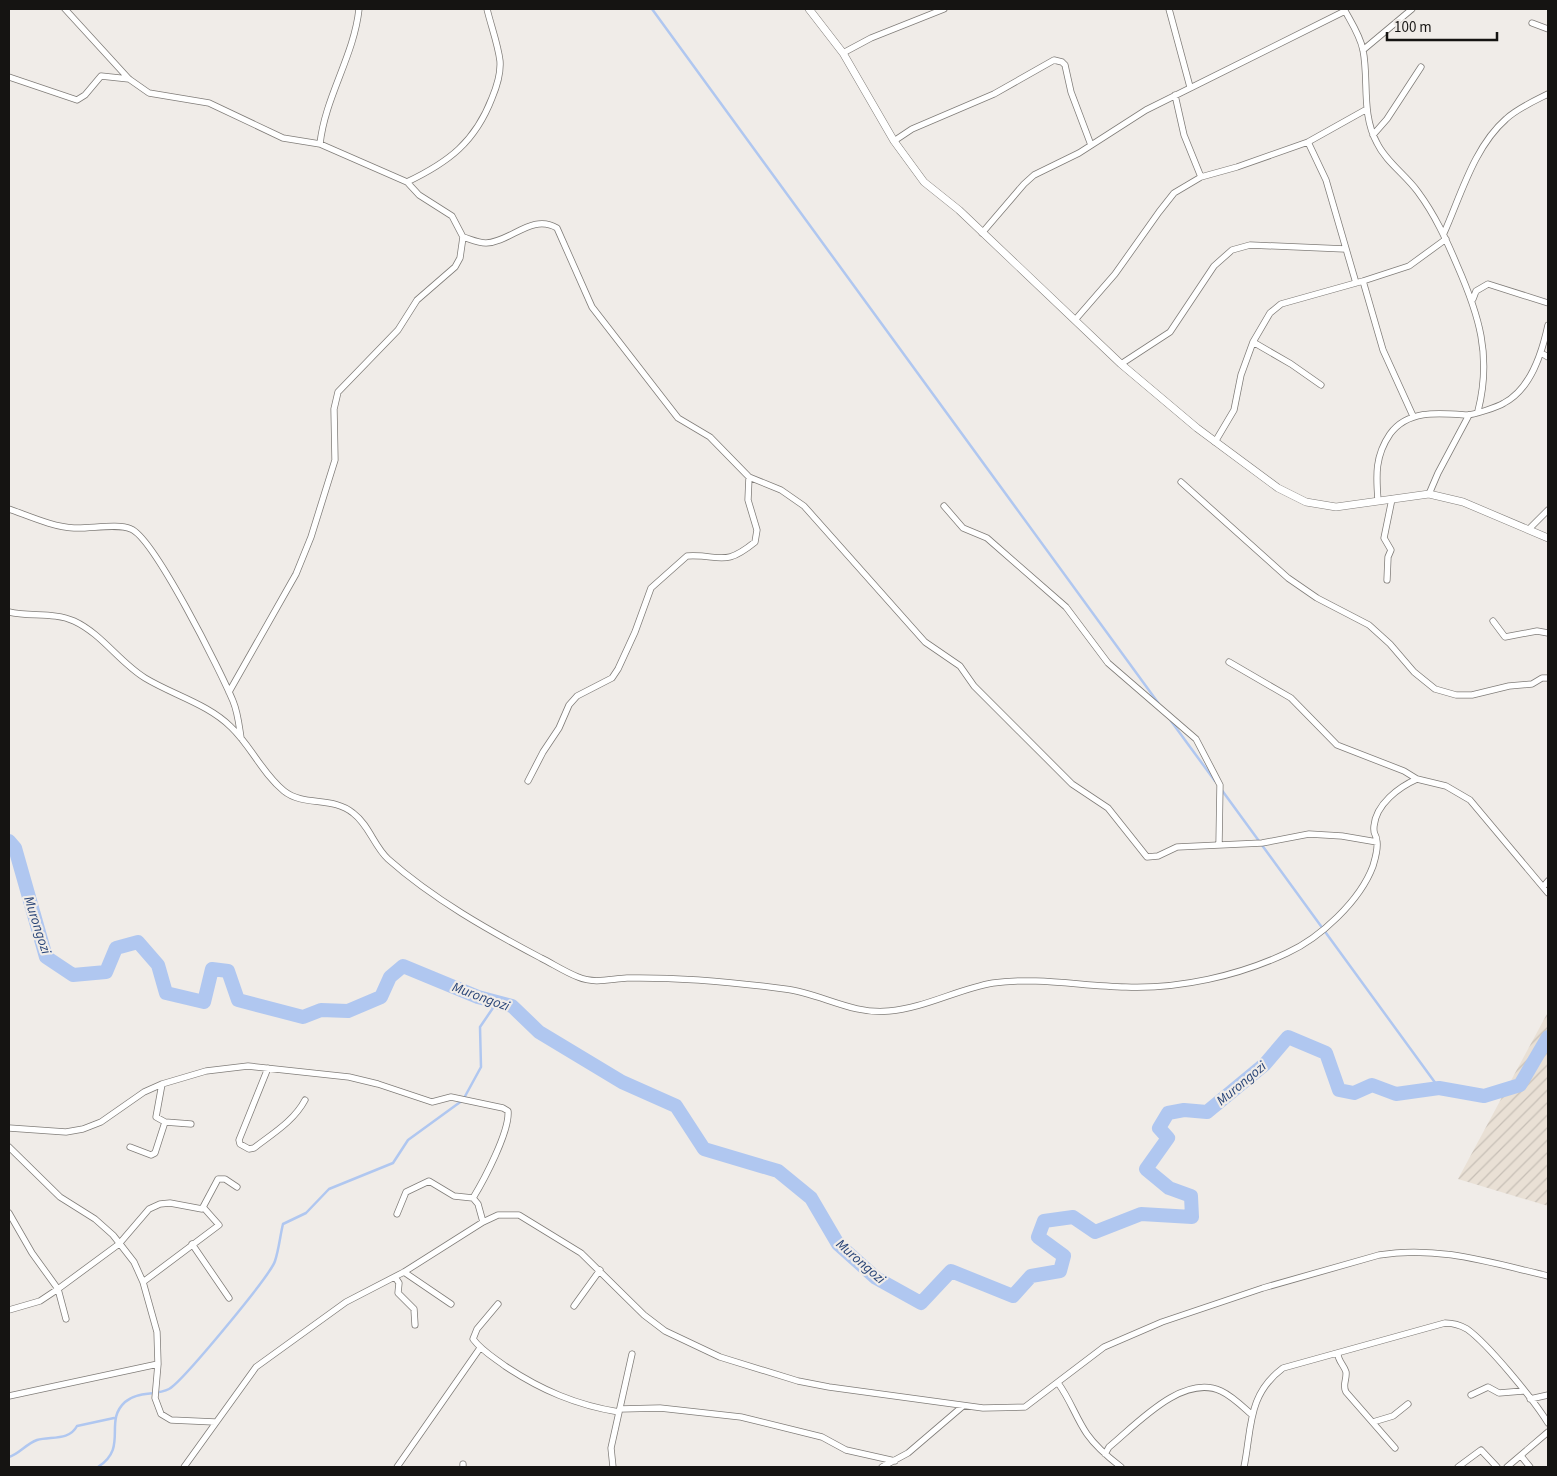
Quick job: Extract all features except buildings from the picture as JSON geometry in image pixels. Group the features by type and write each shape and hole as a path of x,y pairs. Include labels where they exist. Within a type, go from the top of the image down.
{"street":[{"path":"65,9 129,79 149,93 209,103 283,138 320,144 407,182 420,195 452,216 463,237 460,258 455,267 417,300 398,330 338,392 334,409 335,460 314,530 296,574 229,692"},
{"path":"320,144 324,116 354,38 359,9"},
{"path":"407,182 454,154 466,144 488,109 500,72 500,60 487,9"},
{"path":"809,9 843,53 894,141 924,182 959,210 1122,364 1215,442 1260,476 1306,502 1336,507 1429,494 1463,502 1548,538"},
{"path":"843,53 871,38 944,9"},
{"path":"1169,9 1190,87"},
{"path":"1363,50 1412,9"},
{"path":"982,232 1029,180 1091,145 1133,117 1344,10 1363,50 1367,109 1373,135 1381,150 1418,191 1445,236 1473,299 1484,360 1482,395 1478,411"},
{"path":"1532,22 1548,29"},
{"path":"894,141 912,129 994,94 1054,60 1059,60 1065,65 1079,116 1091,145"},
{"path":"1373,135 1392,113 1421,67"},
{"path":"9,77 77,100 85,95 101,76 129,79"},
{"path":"1215,442 1234,410 1241,375 1253,342 1270,314 1281,304 1363,281 1417,262 1445,236 1483,148 1493,132 1515,111 1548,94"},
{"path":"1175,95 1184,135 1201,177"},
{"path":"1075,320 1115,274 1174,193 1201,177 1237,168 1308,142 1367,109"},
{"path":"1308,142 1326,180 1356,283"},
{"path":"463,237 486,243 537,223 549,224 556,228 592,307 665,403 684,423 710,437 749,477 780,490 804,506 925,642 960,666 974,686 1072,784 1108,808 1147,857 1158,856 1177,847 1262,842 1309,834 1342,836 1377,842"},
{"path":"1122,364 1161,340 1170,332 1214,266 1232,250 1250,246 1346,249"},
{"path":"1363,281 1383,350 1412,416"},
{"path":"1473,299 1476,291 1488,284 1548,303"},
{"path":"1378,500 1376,467 1379,454 1394,428 1412,416 1458,413 1469,415 1504,403 1515,395 1531,373 1541,353 1548,326"},
{"path":"1253,342 1291,364 1321,385"},
{"path":"1541,353 1548,357"},
{"path":"1429,494 1469,415"},
{"path":"528,781 543,752 559,728 569,705 577,696 612,678 618,669 635,632 651,588 680,560 687,556 730,559 755,542 757,530 748,500 749,477"},
{"path":"1181,482 1288,578 1317,598 1369,625 1390,644 1414,672 1435,689 1456,695 1472,695 1509,686 1532,684 1542,678 1548,678"},
{"path":"1387,580 1388,557 1391,550 1384,538 1392,499"},
{"path":"944,506 963,528 987,538 1066,607 1108,663 1196,739 1220,785 1219,844"},
{"path":"9,509 72,528 129,527 138,532 156,555 181,598 229,692 238,714 241,738"},
{"path":"1529,529 1548,510"},
{"path":"9,612 35,616 60,616 77,622 144,678 215,714 241,738 252,757 287,794 299,799 344,806 356,815 380,850 426,888 500,937 580,978 595,982 626,978 754,985 796,990 862,1011 888,1012 990,984 1036,980 1123,987 1161,987 1231,974 1288,953 1316,936 1359,893 1372,869 1377,842 1373,829 1378,813 1395,792 1417,779"},
{"path":"1493,621 1505,637 1538,631 1548,633"},
{"path":"1229,662 1291,698 1337,745 1404,771 1417,779 1446,786 1470,800 1548,893"},
{"path":"1543,887 1548,881"},
{"path":"9,1128 66,1132 83,1130 101,1122 144,1092 162,1084 183,1076 228,1068 248,1066 349,1077 432,1102 451,1097 503,1108 508,1111 507,1126 487,1175 473,1198"},
{"path":"268,1068 239,1140 240,1144 249,1149 254,1148 284,1125 301,1108 305,1100"},
{"path":"162,1084 156,1117 165,1122 191,1124"},
{"path":"130,1148 151,1155 155,1153 165,1122"},
{"path":"9,1147 60,1197 95,1218 113,1235 134,1262 143,1282 157,1332 158,1364 155,1398 161,1414 171,1420 215,1422"},
{"path":"9,1310 40,1301 58,1289 119,1244 142,1216 160,1204 198,1210 203,1207 218,1179 225,1179 237,1186"},
{"path":"397,1214 406,1192 429,1181 454,1196 473,1198 478,1204 483,1222"},
{"path":"143,1282 219,1224 203,1207"},
{"path":"9,1213 32,1253 58,1289 66,1320"},
{"path":"184,1467 256,1367 346,1302 404,1272 483,1222 498,1215 519,1215 581,1253 644,1315 665,1331 720,1357 828,1387 948,1401 963,1406 1004,1409 1025,1407 1104,1348 1162,1322 1271,1285 1379,1255 1398,1252 1428,1252 1484,1261 1548,1276"},
{"path":"192,1244 229,1298"},
{"path":"574,1306 600,1270"},
{"path":"404,1272 450,1304"},
{"path":"395,1276 399,1283 398,1293 414,1309 416,1325"},
{"path":"498,1304 477,1329 473,1339 480,1348 525,1380 548,1392 594,1408 619,1411 660,1408 741,1417 822,1437 846,1450 895,1462"},
{"path":"1244,1467 1251,1414 1260,1393 1283,1368 1452,1323 1475,1336 1530,1398 1548,1423"},
{"path":"397,1467 480,1348"},
{"path":"613,1467 611,1448 632,1354"},
{"path":"1338,1354 1346,1371 1344,1388 1395,1448"},
{"path":"9,1396 158,1364"},
{"path":"1058,1383 1071,1400 1086,1433 1105,1454 1121,1467"},
{"path":"1470,1395 1488,1387 1499,1393 1523,1391"},
{"path":"1105,1454 1109,1448 1159,1405 1192,1389 1219,1390 1251,1414"},
{"path":"1530,1398 1548,1395"},
{"path":"1373,1422 1393,1416 1408,1404"},
{"path":"882,1467 895,1462 929,1436 963,1406"},
{"path":"1507,1467 1548,1432"},
{"path":"1458,1467 1481,1450 1497,1467"},
{"path":"1521,1456 1530,1467"}],"shaded area":[{"path":"1548,1012 1548,1206 1458,1179"}],"waterway":[{"path":"652,9 1159,704"},
{"path":"1171,721 1215,781"},
{"path":"1221,789 1439,1088"},
{"name":"Murongozi","path":"9,841 15,848 46,957 73,975 106,972 116,948 138,942 158,965 166,993 204,1002 212,969 228,971 238,1000 303,1017 321,1010 348,1011 381,997 390,977 403,966 478,997 512,1006 539,1032 622,1082 676,1106 704,1149 778,1171 811,1198 838,1244 876,1278 921,1303 951,1271 1013,1296 1031,1276 1060,1271 1064,1256 1038,1237 1044,1221 1073,1217 1095,1232 1141,1214 1192,1217 1191,1196 1169,1188 1146,1169 1168,1138 1159,1128 1168,1113 1184,1110 1207,1112 1265,1064 1288,1037 1326,1053 1339,1090 1354,1093 1372,1085 1396,1094 1439,1088 1484,1096 1520,1085 1548,1037"},
{"path":"98,1467 107,1459 112,1451 116,1418 125,1402 135,1396 164,1391 177,1382 207,1349 270,1271 275,1261 283,1224 306,1213 329,1189 393,1163 408,1140 463,1100 481,1067 480,1027 497,1002"},
{"path":"9,1457 37,1440 65,1436 74,1431 77,1426 114,1418"}]}
